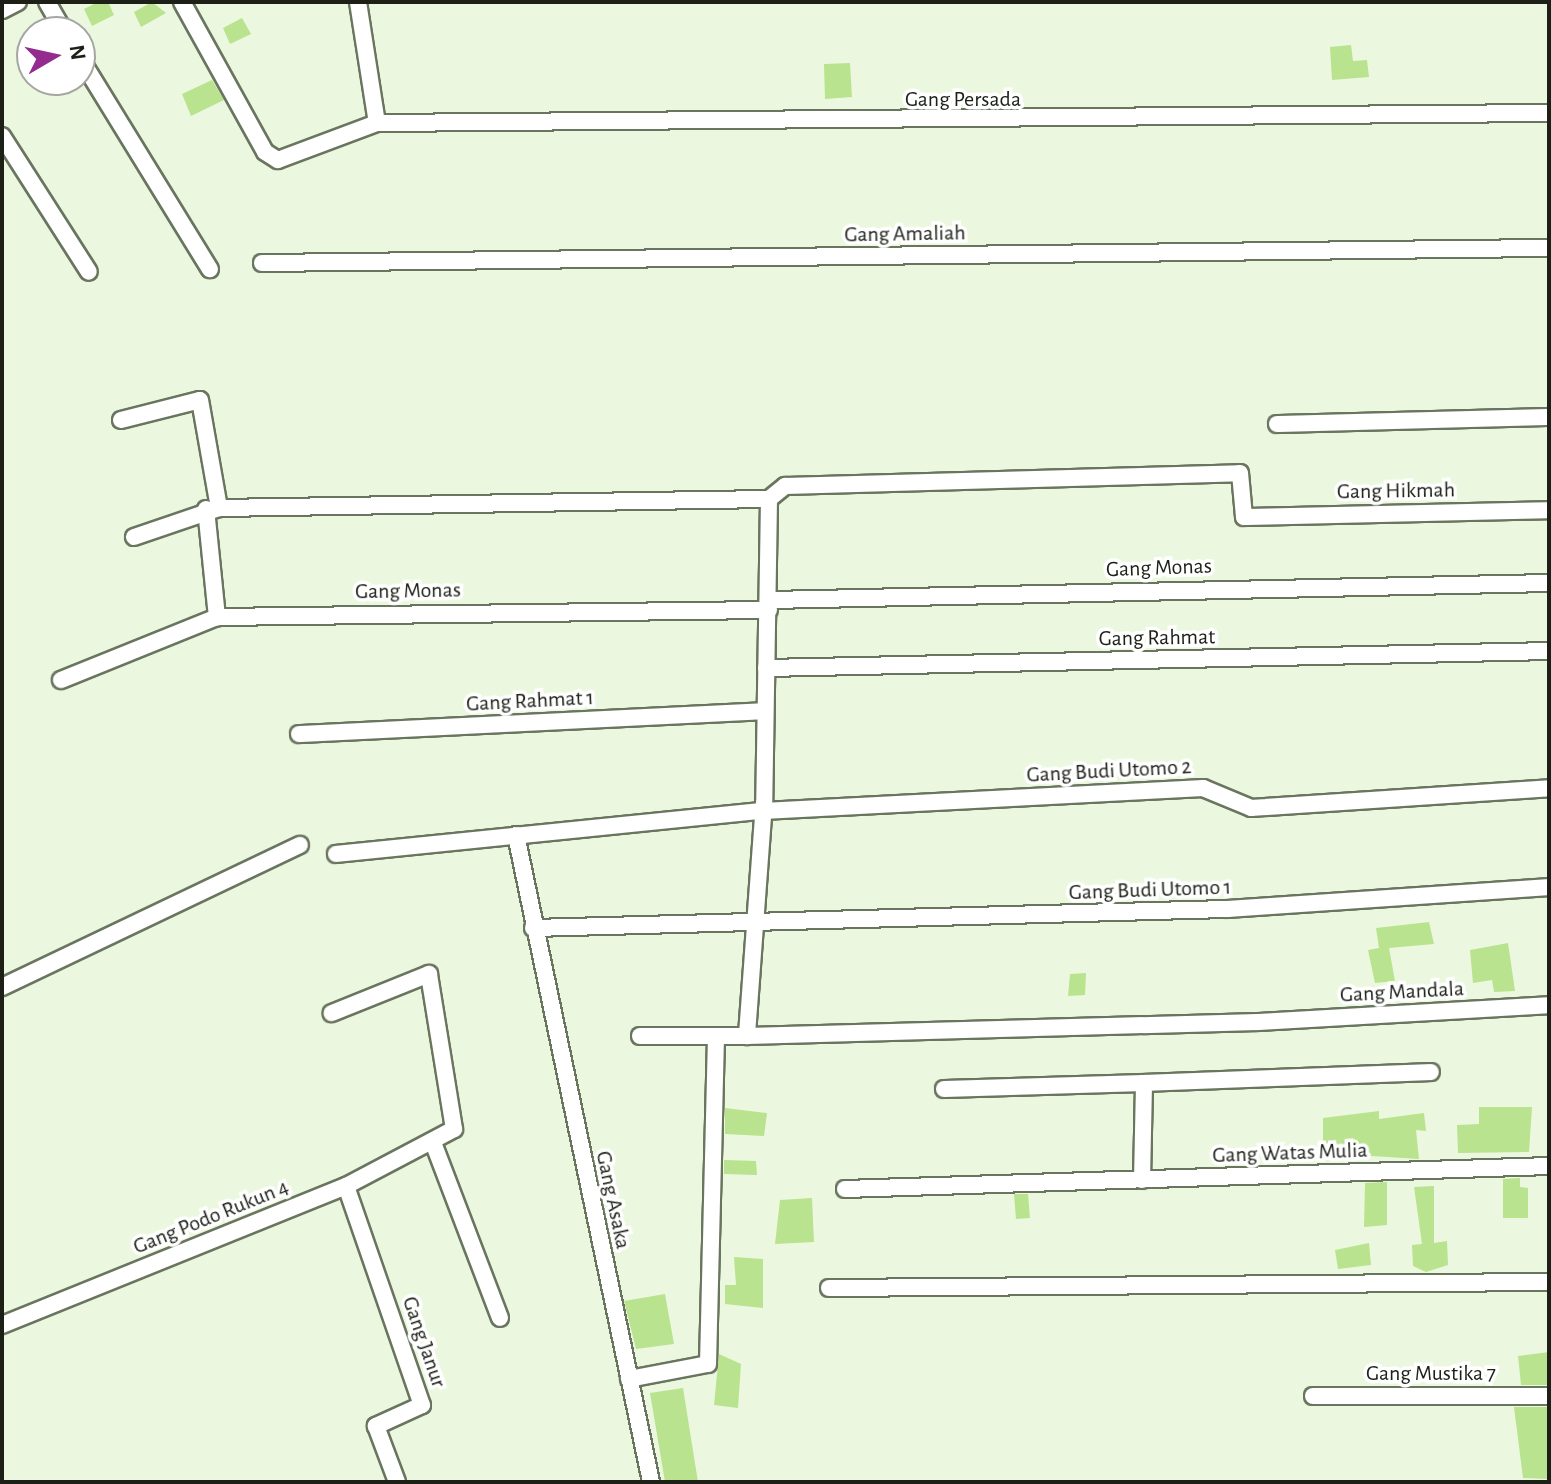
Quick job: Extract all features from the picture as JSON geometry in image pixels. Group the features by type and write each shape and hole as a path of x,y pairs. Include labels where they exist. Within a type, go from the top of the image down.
{"street":[{"path":"2,10 18,2"},
{"name":"Gang Persada","path":"182,2 271,157 377,123 1549,113"},
{"path":"358,2 377,123"},
{"path":"96,84 210,269"},
{"path":"2,136 89,272"},
{"name":"Gang Amaliah","path":"262,263 1549,248"},
{"path":"121,420 200,400 213,509 217,617"},
{"path":"1277,424 1549,417"},
{"name":"Gang Hikmah","path":"769,499 785,486 1240,473 1244,517 1549,510"},
{"path":"134,537 213,509 769,499 770,605 763,811 752,924 747,1036"},
{"name":"Gang Monas","path":"61,680 217,617 1549,583"},
{"name":"Gang Rahmat","path":"766,668 1549,651"},
{"name":"Gang Rahmat 1","path":"299,734 764,711"},
{"name":"Gang Budi Utomo 2","path":"336,854 763,811 1203,788 1251,808 1549,788"},
{"name":"Gang Asaka","path":"516,835 651,1482"},
{"path":"2,987 300,845"},
{"name":"Gang Budi Utomo 1","path":"533,928 1228,909 1549,887"},
{"path":"332,1013 429,974 458,1120 434,1145 500,1318"},
{"name":"Gang Mandala","path":"640,1036 716,1037 1258,1022 1549,1005"},
{"path":"629,1379 708,1364 716,1037"},
{"path":"944,1089 1431,1072"},
{"path":"1142,1180 1144,1083"},
{"name":"Gang Podo Rukun 4","path":"2,1325 346,1186 434,1145"},
{"name":"Gang Watas Mulia","path":"845,1189 1549,1166"},
{"name":"Gang Janur","path":"346,1186 422,1405 376,1426 397,1482"},
{"path":"829,1288 1549,1282"},
{"name":"Gang Mustika 7","path":"1313,1396 1549,1396"}],"building":[{"path":"98,2 108,2 114,15 96,24 96,16 87,16 84,9"},
{"path":"152,2 166,13 141,27 134,12"},
{"path":"242,18 251,34 230,44 223,28"},
{"path":"1351,45 1353,61 1367,60 1369,77 1332,80 1330,47"},
{"path":"850,63 852,97 825,99 824,64"},
{"path":"212,80 224,100 191,116 182,94"},
{"path":"1429,922 1434,944 1389,948 1395,981 1375,983 1368,950 1379,948 1376,928"},
{"path":"1508,943 1515,991 1494,992 1492,980 1473,983 1470,950"},
{"path":"1086,973 1085,995 1068,996 1070,974"},
{"path":"1479,1107 1532,1107 1529,1152 1458,1153 1457,1125 1479,1124"},
{"path":"725,1108 767,1113 764,1136 725,1134"},
{"path":"1379,1111 1379,1119 1424,1113 1426,1131 1416,1130 1419,1159 1323,1153 1323,1118"},
{"path":"724,1160 756,1161 757,1175 724,1174"},
{"path":"1520,1178 1520,1187 1528,1188 1528,1218 1503,1218 1503,1179"},
{"path":"1387,1182 1387,1225 1364,1227 1365,1183"},
{"path":"1434,1186 1434,1243 1447,1241 1448,1265 1426,1272 1413,1266 1412,1245 1422,1244 1414,1187"},
{"path":"1014,1194 1028,1194 1030,1218 1016,1219"},
{"path":"812,1198 814,1242 775,1244 780,1200"},
{"path":"1369,1243 1371,1265 1338,1269 1335,1250"},
{"path":"734,1257 763,1259 763,1308 725,1304 725,1285 736,1285"},
{"path":"665,1294 674,1344 636,1349 624,1301"},
{"path":"1549,1352 1549,1385 1521,1385 1518,1356"},
{"path":"719,1354 741,1364 738,1408 714,1405"},
{"path":"683,1388 698,1482 665,1482 650,1393"},
{"path":"1514,1407 1549,1407 1549,1479 1523,1478"}]}
